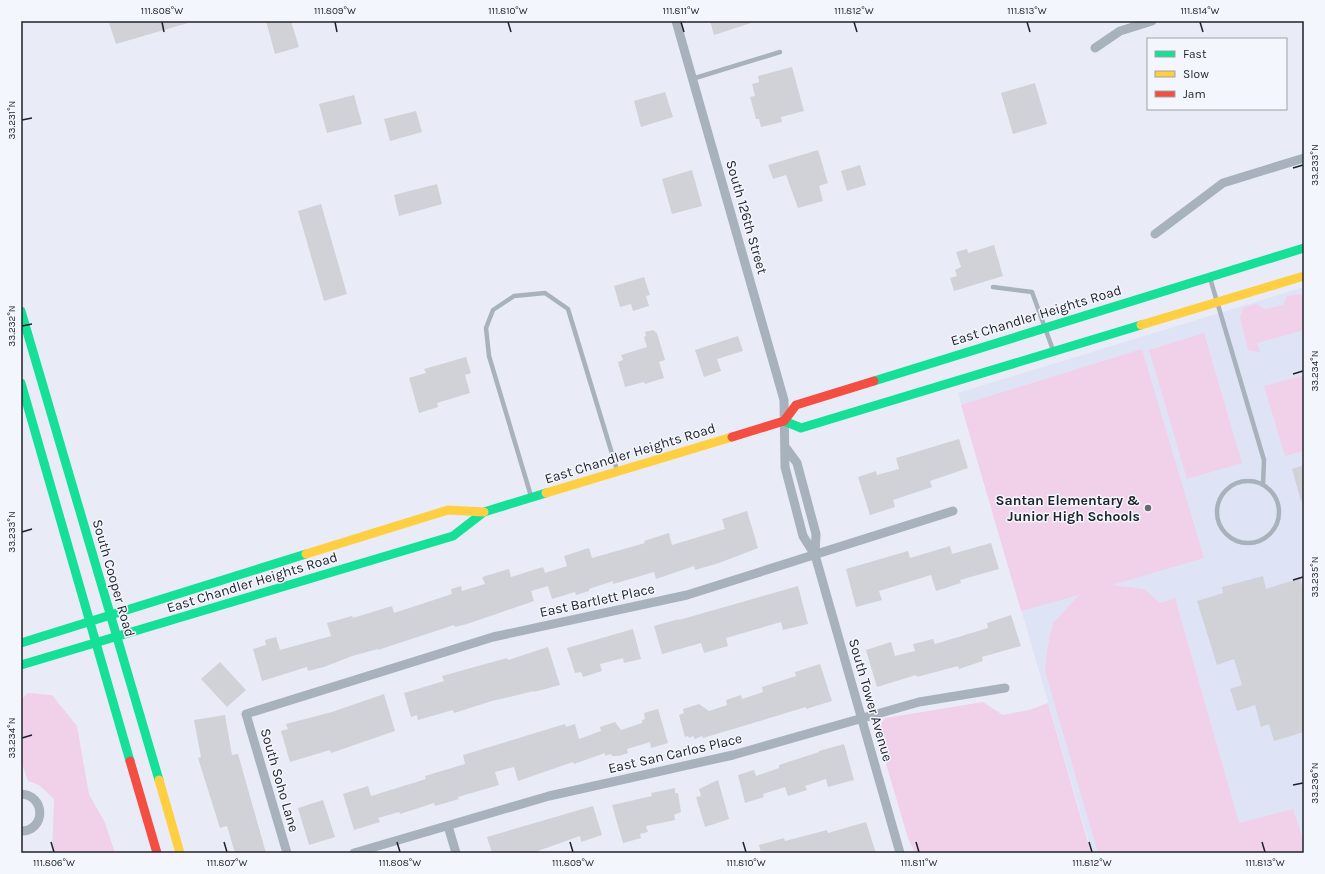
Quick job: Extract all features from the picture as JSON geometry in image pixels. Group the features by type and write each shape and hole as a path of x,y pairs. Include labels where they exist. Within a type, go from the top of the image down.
{"main road":[{"name":"East Chandler Heights Road","path":"21,665 453,536 484,512 617,470 784,421 796,404 1304,248"},
{"path":"784,421 801,428 1304,276"},
{"name":"South Cooper Road","path":"21,311 180,853"},
{"path":"21,383 157,853"},
{"name":"East Chandler Heights Road","path":"21,643 448,510 484,512"}],"street":[{"name":"South 126th Street","path":"676,21 784,400 784,421"},
{"path":"1095,48 1120,31 1152,21"},
{"path":"1155,234 1223,183 1304,158"},
{"name":"South Tower Avenue","path":"784,421 786,448 785,467 801,529 803,536 815,555 900,853"},
{"name":"South Tower Avenue","path":"786,448 797,463 816,534 815,555"},
{"name":"East Bartlett Place","path":"246,714 493,637 688,595 953,512"},
{"name":"East San Carlos Place","path":"354,853 549,796 733,755 919,702 1005,688"},
{"name":"South Soho Lane","path":"246,714 287,853"},
{"path":"21,794 34,798 38,802 41,813 36,824 26,831 21,830"},
{"path":"448,826 456,853"}],"lane":[{"path":"692,79 780,52"},
{"path":"1209,277 1218,302 1264,460 1263,485"},
{"path":"993,287 1032,292 1053,352"},
{"path":"531,497 489,356 486,328 493,310 514,296 545,293 568,309 617,470"},
{"path":"1243,481 1254,481 1263,485 1271,491 1277,500 1279,510 1278,520 1273,530 1266,537 1256,542 1246,543 1236,541 1227,535 1221,528 1217,518 1217,508 1220,498 1230,487 1243,481"}],"shaded area":[{"name":"Santan Elementary & Junior High Schools","path":"1304,287 1304,853 1092,853 958,393"},
{"path":"1299,294 1304,296 1304,330 1257,343 1260,352 1248,350 1240,317 1243,308 1256,304 1265,309 1283,305 1287,296"},
{"path":"1204,333 1242,463 1187,479 1149,350"},
{"path":"1142,349 1204,558 1112,585 1144,589 1160,603 1175,598 1239,823 1293,809 1304,842 1304,853 1098,853 1045,671 1047,650 1053,623 1078,596 1083,594 1021,611 961,405"},
{"path":"1304,375 1304,451 1285,456 1264,386"},
{"path":"28,693 52,695 77,726 89,794 105,823 115,853 52,853 54,799 39,785 28,781 21,761 21,699"},
{"path":"983,702 1003,715 1029,710 1048,703 1091,853 915,853 908,838 876,730 885,718"}],"building":[{"path":"117,21 187,21 188,23 116,44 109,23"},
{"path":"266,21 291,21 299,47 275,54"},
{"path":"710,21 751,21 751,23 714,35"},
{"path":"792,67 804,111 781,117 782,122 761,127 759,119 756,119 750,97 755,96 752,84 759,82 758,76"},
{"path":"1035,83 1047,124 1013,134 1001,93"},
{"path":"665,92 673,117 641,127 634,101"},
{"path":"354,95 362,124 327,133 319,104"},
{"path":"416,111 422,132 390,141 384,119"},
{"path":"818,150 828,183 819,186 823,201 798,208 786,175 773,179 768,165"},
{"path":"860,165 866,185 847,191 841,171"},
{"path":"692,170 702,206 672,214 662,179"},
{"path":"437,184 442,204 399,216 394,195"},
{"path":"321,204 347,294 324,301 298,211"},
{"path":"994,245 1003,276 954,291 950,278 957,276 955,270 961,267 956,252 967,249 968,253"},
{"path":"644,277 650,295 646,296 649,306 633,311 631,304 620,307 614,286"},
{"path":"653,330 657,333 665,360 659,362 664,378 645,384 644,382 625,387 618,362 623,360 621,355 647,347 644,337 646,336 645,332"},
{"path":"738,336 743,351 717,359 721,371 704,377 695,350"},
{"path":"466,357 471,373 465,375 470,393 437,403 438,407 419,413 409,378 426,373 424,369"},
{"path":"959,439 968,468 930,481 932,487 893,500 895,507 870,515 858,477 876,471 877,475 899,469 896,458"},
{"path":"1304,465 1304,500 1301,501 1292,469"},
{"path":"747,511 758,548 719,563 695,570 694,566 656,579 654,572 613,584 613,581 576,595 575,592 552,599 548,586 531,591 534,601 467,624 455,627 454,625 378,650 352,656 324,667 308,671 307,667 262,681 253,649 266,645 265,640 276,637 280,650 331,636 327,623 352,616 353,618 392,606 394,613 452,594 451,589 461,586 462,591 485,584 482,577 509,569 511,577 543,567 545,573 567,566 564,556 589,548 592,558 645,543 644,541 669,533 672,545 725,529 722,519"},
{"path":"991,543 999,569 960,580 961,583 936,591 931,575 879,591 882,600 856,607 846,569 908,551 910,558 950,546 952,554"},
{"path":"1263,576 1266,589 1300,578 1304,592 1304,732 1274,741 1269,724 1261,727 1255,705 1237,711 1230,689 1242,685 1234,659 1217,665 1197,601 1223,593 1222,587"},
{"path":"798,586 808,624 783,630 781,622 726,638 728,646 704,653 701,643 662,654 654,626"},
{"path":"1011,615 1021,646 982,657 983,661 959,669 958,666 917,677 916,675 877,687 866,650 891,642 895,656 915,651 913,644 933,639 935,644 988,628 987,623"},
{"path":"633,629 641,659 624,663 623,658 600,664 602,671 583,677 581,672 575,673 567,648"},
{"path":"548,647 560,685 492,701 454,713 453,710 418,720 417,715 411,717 404,693 444,681 442,676 507,658 508,660"},
{"path":"220,662 246,690 227,707 201,679"},
{"path":"820,664 832,701 806,709 806,707 703,738 702,736 695,739 693,736 689,738 688,736 685,737 679,715 684,713 683,709 699,704 709,711 727,705 726,700 741,695 742,699 763,692 762,687 796,676 795,672"},
{"path":"384,694 395,731 331,753 330,750 290,762 281,731 288,729 286,724 332,712"},
{"path":"658,709 668,743 651,748 650,742 627,749 628,753 619,756 612,756 611,754 605,756 605,753 574,764 573,762 518,781 514,767 495,772 499,785 458,797 459,799 435,806 434,803 400,814 399,812 378,818 380,822 354,830 343,794 368,786 371,796 426,779 425,776 465,764 463,755 565,724 566,727 575,724 579,739 601,731 600,727 615,722 621,730 642,723 642,720 645,719 644,713"},
{"path":"225,715 232,755 238,754 266,853 235,853 227,826 220,828 198,758 201,757 194,720"},
{"path":"844,744 854,780 828,787 826,779 805,786 807,790 788,796 785,787 763,794 764,797 745,803 738,775 754,770 756,776 779,768 779,765"},
{"path":"718,780 729,819 705,827 696,797 701,796 699,789"},
{"path":"675,788 675,793 678,793 681,812 674,815 675,820 646,826 648,832 640,834 641,838 623,843 612,805 652,796 651,793"},
{"path":"323,800 335,837 309,845 298,808"},
{"path":"593,806 602,835 581,842 580,836 532,853 492,853 487,837"},
{"path":"866,822 876,853 761,853 759,845 784,838 785,841 827,830 828,833"}],"traffic: fast":[{"path":"874,381 1304,248"},
{"path":"21,311 159,780"},
{"path":"784,421 801,428 1141,325"},
{"path":"21,383 130,761"},
{"path":"21,665 453,536 484,512 546,493"},
{"path":"21,643 306,554"}],"traffic: slow":[{"path":"1141,325 1304,276"},
{"path":"546,493 732,437"},
{"path":"306,554 448,510 484,512"},
{"path":"159,780 180,853"}],"traffic: jam":[{"path":"732,437 784,421 796,405 874,381"},
{"path":"130,761 157,853"}],"place":[{"name":"Santan Elementary & Junior High Schools","path":"1148,508"}]}
